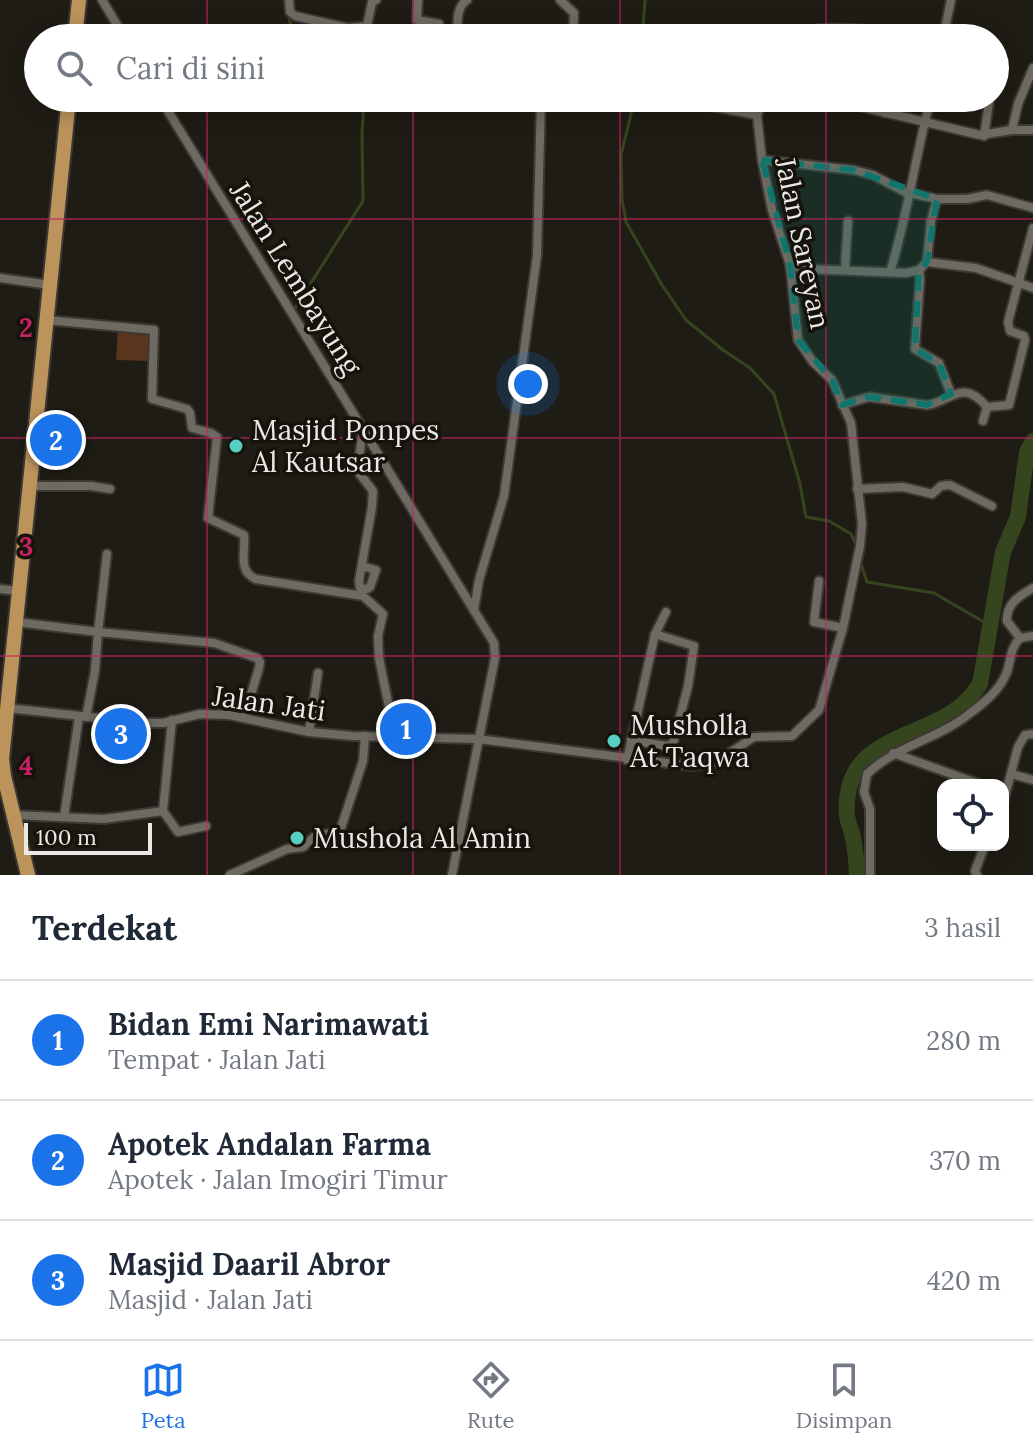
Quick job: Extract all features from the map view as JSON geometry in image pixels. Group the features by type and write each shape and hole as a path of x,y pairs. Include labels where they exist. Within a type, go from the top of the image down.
{"main road":[{"path":"76,24 79,0"},
{"path":"28,875 1,752 68,112"}],"street":[{"path":"102,0 117,24"},
{"path":"289,0 290,12 300,18 329,24"},
{"path":"367,24 372,2 376,0"},
{"path":"418,0 417,20 439,24"},
{"path":"458,24 460,6 467,0"},
{"path":"560,0 574,13 574,24"},
{"path":"946,24 951,0"},
{"path":"1012,130 1018,104 1033,68"},
{"name":"Jalan Lembayung","path":"169,112 493,640 496,650 452,875"},
{"path":"474,610 479,580 504,496 537,256 541,112"},
{"path":"741,112 757,115"},
{"name":"Jalan Sareyan","path":"691,766 714,763 754,737 785,738 795,734 822,705 843,628 860,546 862,524 851,423 832,380 813,362 798,340 790,265 772,210 762,160 758,112"},
{"path":"881,112 984,136 1012,130 1033,130"},
{"path":"890,272 905,223 927,112"},
{"path":"984,136 988,112"},
{"path":"762,160 854,170 873,175 910,193 937,199 987,195 1033,208"},
{"path":"790,265 805,269 912,273 919,270 927,262 931,221 937,199"},
{"path":"845,269 848,221"},
{"path":"842,405 869,397 927,405 935,404 951,394 969,394 987,407 1004,407 1010,403 1025,341 1024,337 1010,331 1007,325 1033,228"},
{"path":"927,262 976,268 1033,288"},
{"path":"919,270 915,349 939,363 951,394"},
{"path":"0,278 50,285"},
{"path":"46,320 154,330 152,399 188,410 192,428 217,437 208,518 243,533 246,574 256,579 363,596 383,614 378,636 379,658 395,737"},
{"path":"983,421 987,407"},
{"path":"362,566 373,495 358,469 363,429"},
{"path":"857,489 903,487 932,494 941,486 950,485 992,506"},
{"path":"29,486 110,489"},
{"path":"64,817 82,717 95,671 107,554"},
{"path":"819,581 814,622 843,628"},
{"path":"1020,638 1007,621 1009,606 1033,588"},
{"path":"0,589 19,591"},
{"path":"627,760 655,634 666,612"},
{"path":"16,622 214,643 257,658 260,665 244,718"},
{"path":"631,740 666,746 673,744 688,686 694,646 655,634"},
{"path":"870,875 870,809 864,792 867,774 893,753 953,726 990,697 1006,673 1014,644 1020,638 1033,636"},
{"path":"309,732 318,673"},
{"name":"Jalan Jati","path":"7,708 146,723 200,714 244,718 309,732 478,739 691,766"},
{"path":"172,720 163,811 178,832 206,826"},
{"path":"1009,781 1023,737 1033,734"},
{"path":"230,875 287,849 303,847 314,837 340,831 363,761 365,736"},
{"path":"893,753 965,779"},
{"path":"1011,774 1033,780"},
{"path":"13,815 104,819 163,811"},
{"path":"977,875 975,871 983,851"}],"highlighted area":[{"path":"762,160 854,170 937,199 927,262 919,272 915,349 939,363 951,394 927,405 869,397 842,405 832,380 798,340 790,265"}],"shaded area":[{"path":"118,328 154,332 151,361 116,360"}],"waterway":[{"path":"643,24 645,0"},
{"path":"288,12 291,24"},
{"path":"295,308 363,201 363,112"},
{"path":"632,112 621,155 626,222 686,320 750,368 774,394 800,484 806,517 829,521 851,534 857,546"},
{"path":"857,875 855,847 847,814 848,791 855,773 865,759 879,748 958,708 980,684 1003,552 1018,517 1027,452 1033,441"},
{"path":"860,561 867,582 934,593 989,625"}],"place":[{"name":"Apotek Andalan Farma","path":"56,440"},
{"name":"Masjid Ponpes Al Kautsar","path":"236,446"},
{"name":"Bidan Emi Narimawati","path":"406,729"},
{"name":"Masjid Daaril Abror","path":"121,734"},
{"name":"Musholla At Taqwa","path":"614,741"},
{"name":"Mushola Al Amin","path":"297,838"}]}
